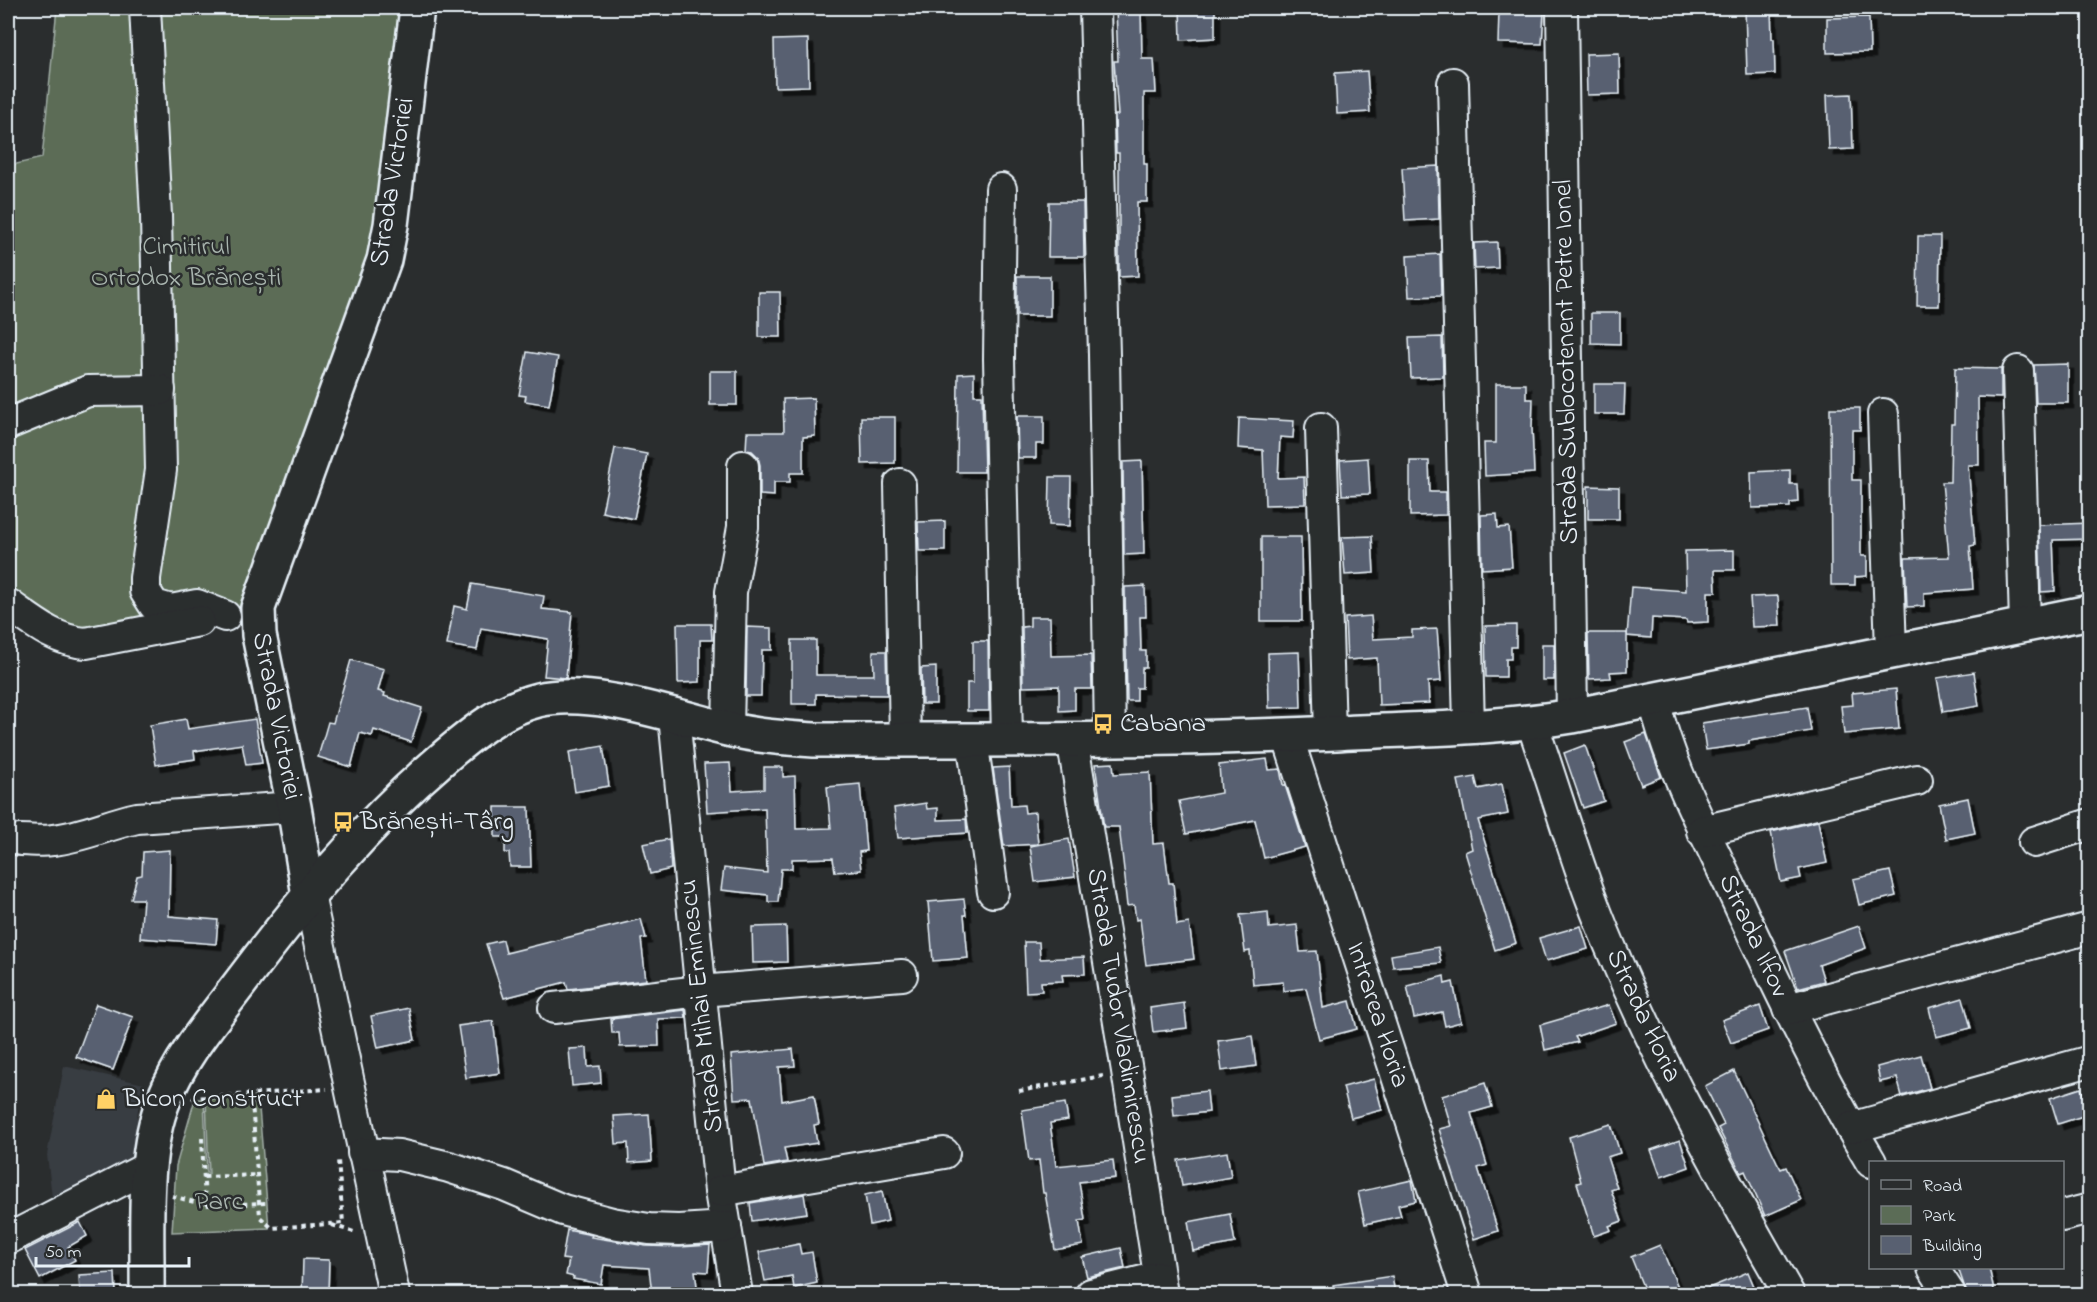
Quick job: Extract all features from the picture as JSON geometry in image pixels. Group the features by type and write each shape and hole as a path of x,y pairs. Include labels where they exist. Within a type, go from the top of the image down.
{"main road":[{"name":"Strada Victoriei","path":"309,895 294,807 259,635 258,608 384,260 391,225 417,8"},
{"path":"147,1294 148,1198 156,1123 163,1100 201,1035 309,895 342,856 414,783 461,743 501,714 538,700 580,697 780,738 905,740 1110,738 1287,735 1469,727 1532,723 1572,716 2090,612"}],"street":[{"path":"145,8 156,216 161,470 146,568 145,591 154,605 171,610 197,605 225,616"},
{"path":"1095,8 1104,355 1110,738"},
{"name":"Strada Sublocotenent Petre Ionel","path":"1562,8 1572,716"},
{"path":"1452,83 1469,727"},
{"path":"1001,189 999,359 1007,739"},
{"path":"2018,371 2025,625"},
{"path":"8,424 88,391 159,390"},
{"path":"1883,414 1891,651"},
{"path":"1321,428 1330,733"},
{"path":"728,729 730,591 743,527 743,466"},
{"path":"900,484 905,740"},
{"path":"8,604 58,637 72,642 86,643 258,608"},
{"name":"Strada Ilfov","path":"1654,700 1660,727 1702,831 1788,1009 1870,1161"},
{"name":"Strada Mihai Eminescu","path":"674,716 720,1191 737,1294"},
{"name":"Strada Horia","path":"1532,723 1574,852 1609,944 1636,1006 1716,1166 1789,1294"},
{"name":"Intrarea Horia","path":"1287,735 1467,1294"},
{"name":"Strada Tudor Vladimirescu","path":"1072,738 1160,1286"},
{"path":"972,739 993,892"},
{"path":"1702,831 1917,780"},
{"path":"20,840 53,840 74,837 113,823 137,819 294,807"},
{"path":"2034,842 2090,824"},
{"name":"Strada Victoriei","path":"309,895 350,1154 393,1294"},
{"path":"1788,1009 2090,927"},
{"path":"554,1008 700,991 902,975"},
{"path":"1851,1128 2090,1061"},
{"path":"720,1191 944,1153"},
{"path":"350,1154 399,1155 449,1167 504,1185 563,1210 612,1222 649,1229 680,1230 726,1227"},
{"path":"8,1239 150,1166"},
{"path":"2064,1216 2090,1209"},
{"path":"1934,1269 1950,1294"},
{"path":"1090,1294 1160,1286"}],"path":[{"path":"1019,1091 1127,1071"},
{"path":"190,1109 194,1098 332,1088"},
{"path":"252,1101 260,1217 272,1228 343,1222 350,1154"},
{"path":"202,1138 205,1205"},
{"path":"204,1177 258,1175"},
{"path":"148,1198 167,1195 205,1205 267,1203"}],"shaded area":[{"name":"Bicon Construct","path":"64,1066 144,1084 139,1101 131,1170 53,1206 47,1155"}],"green space":[{"name":"Cimitirul Ortodox Brănești","path":"57,8 408,8 378,253 254,606 110,639 76,636 8,592 8,166 42,158"},
{"name":"Parc","path":"258,1096 269,1228 172,1232 176,1166 195,1099 204,1099 207,1173 209,1174 206,1099"}],"building":[{"path":"1116,8 1141,8 1142,59 1154,59 1156,93 1144,93 1144,164 1147,164 1147,202 1137,202 1138,276 1119,277 1119,153 1116,153 1115,115 1118,115 1114,61 1118,61"},
{"path":"1180,8 1215,8 1215,38 1181,40"},
{"path":"1745,8 1771,8 1775,74 1747,75"},
{"path":"1499,11 1544,12 1542,44 1498,43"},
{"path":"1869,17 1870,52 1827,53 1827,18"},
{"path":"808,39 809,86 775,87 774,40"},
{"path":"1619,53 1620,94 1587,95 1586,54"},
{"path":"1367,71 1370,112 1337,114 1335,73"},
{"path":"1851,94 1853,149 1829,150 1827,95"},
{"path":"1438,166 1439,219 1405,221 1402,168"},
{"path":"1049,202 1083,202 1084,257 1048,257"},
{"path":"1918,236 1940,236 1939,306 1917,306"},
{"path":"1497,242 1498,268 1475,269 1474,243"},
{"path":"1440,254 1441,296 1409,297 1407,256"},
{"path":"1017,276 1050,276 1050,316 1017,316"},
{"path":"759,292 780,292 781,337 759,337"},
{"path":"1591,313 1620,313 1620,344 1591,343"},
{"path":"1442,337 1443,377 1411,378 1409,338"},
{"path":"527,352 558,357 549,405 525,401 526,396 519,395"},
{"path":"2068,364 2068,403 2036,403 2034,365"},
{"path":"1955,368 2001,369 2001,398 1978,397 1979,465 1968,465 1975,545 1970,546 1973,589 1924,593 1924,606 1907,607 1905,558 1949,557 1942,482 1950,482"},
{"path":"710,371 737,371 737,405 710,405"},
{"path":"974,373 974,395 982,395 984,472 957,472 958,374"},
{"path":"1496,384 1526,384 1526,399 1533,399 1534,473 1485,476 1484,443 1496,443"},
{"path":"1594,384 1625,384 1624,414 1594,414"},
{"path":"814,398 815,436 803,437 803,473 790,473 790,482 774,482 774,496 760,495 760,465 758,457 752,451 746,450 747,432 784,432 783,399"},
{"path":"1830,408 1860,408 1860,430 1852,430 1852,480 1861,480 1861,556 1867,556 1867,576 1855,577 1855,585 1831,585"},
{"path":"1017,416 1044,416 1044,444 1036,444 1036,458 1018,458"},
{"path":"861,417 895,417 895,463 862,464"},
{"path":"1239,418 1294,421 1293,438 1280,437 1278,478 1304,477 1305,504 1265,505 1263,450 1238,448"},
{"path":"615,448 647,454 634,519 602,512"},
{"path":"1368,458 1370,494 1342,495 1340,460"},
{"path":"1142,461 1144,554 1124,555 1123,462"},
{"path":"1410,461 1429,461 1430,492 1446,492 1446,515 1410,516"},
{"path":"1790,470 1790,484 1797,484 1798,502 1790,503 1790,507 1752,508 1751,472"},
{"path":"1050,477 1071,477 1070,526 1049,525"},
{"path":"1588,486 1619,487 1619,519 1588,519"},
{"path":"1497,514 1498,528 1509,527 1512,567 1482,569 1481,515"},
{"path":"945,521 945,551 919,551 918,522"},
{"path":"2090,523 2090,539 2053,540 2055,591 2041,592 2039,525"},
{"path":"1372,536 1374,573 1345,575 1342,537"},
{"path":"1261,537 1301,537 1302,621 1261,621"},
{"path":"1734,550 1734,570 1715,570 1716,592 1708,592 1708,622 1687,623 1686,620 1652,618 1651,638 1627,636 1631,587 1686,591 1685,551"},
{"path":"472,584 544,596 542,609 572,612 566,678 544,676 548,639 481,628 477,650 447,645 454,606 467,609"},
{"path":"1145,586 1146,617 1140,617 1141,651 1146,651 1146,668 1142,668 1142,688 1137,688 1137,701 1127,701 1125,587"},
{"path":"1778,596 1780,626 1752,627 1750,597"},
{"path":"1371,616 1373,639 1412,637 1412,630 1437,629 1441,681 1428,682 1429,703 1379,705 1377,658 1347,660 1345,618"},
{"path":"1030,617 1050,617 1051,656 1091,655 1092,689 1075,689 1075,710 1059,711 1059,686 1023,687 1022,627 1030,626"},
{"path":"677,624 711,624 712,640 700,640 700,682 678,683"},
{"path":"1516,625 1516,647 1511,647 1511,659 1506,659 1506,677 1486,677 1485,626"},
{"path":"747,627 772,628 772,650 762,650 761,696 746,696"},
{"path":"1588,633 1627,633 1627,671 1610,672 1611,678 1589,679"},
{"path":"792,640 816,640 816,675 874,675 873,651 886,651 887,695 816,694 816,704 792,704"},
{"path":"973,641 988,641 989,711 967,711 967,683 973,683"},
{"path":"1542,644 1554,644 1554,680 1542,680"},
{"path":"1299,652 1301,707 1269,708 1268,653"},
{"path":"351,660 384,669 378,691 385,693 384,696 422,708 411,742 374,730 372,736 360,733 351,767 318,757 328,722 333,723"},
{"path":"936,667 936,704 922,704 921,668"},
{"path":"1974,672 1979,706 1943,712 1937,678"},
{"path":"1896,689 1899,729 1844,734 1841,706 1853,705 1852,693"},
{"path":"1807,707 1811,731 1706,750 1702,723"},
{"path":"186,719 188,729 255,719 262,763 246,765 242,744 194,751 195,759 156,765 150,725"},
{"path":"1646,734 1661,777 1641,785 1625,742"},
{"path":"1585,745 1604,801 1583,808 1564,753"},
{"path":"603,746 609,786 575,792 569,752"},
{"path":"1267,759 1269,770 1280,769 1283,785 1285,785 1305,847 1264,858 1255,820 1186,834 1179,801 1221,793 1219,765"},
{"path":"730,763 732,791 764,789 764,767 783,767 783,777 795,776 796,829 831,828 827,787 860,784 866,851 859,852 861,870 835,872 833,858 792,859 792,869 781,869 778,902 768,902 768,895 721,890 724,868 767,873 765,808 707,812 704,764"},
{"path":"1113,763 1114,774 1150,772 1153,844 1164,843 1169,883 1173,883 1177,925 1189,923 1194,959 1146,965 1140,919 1136,920 1134,905 1127,906 1119,827 1104,827 1095,764"},
{"path":"1009,767 1011,806 1024,805 1025,813 1035,812 1038,844 1004,846 993,768"},
{"path":"1475,777 1478,789 1502,784 1508,814 1478,820 1516,943 1495,950 1465,852 1472,849 1458,780"},
{"path":"1968,798 1975,833 1946,839 1939,804"},
{"path":"926,803 927,809 938,808 938,820 966,819 967,833 898,838 894,808"},
{"path":"495,807 529,807 531,867 510,867 509,853 505,853 505,837 495,837"},
{"path":"1818,821 1827,863 1799,869 1801,878 1781,882 1771,832"},
{"path":"669,839 671,869 650,874 643,844"},
{"path":"1069,839 1075,877 1035,882 1030,846"},
{"path":"170,850 169,916 218,920 216,944 140,938 143,899 131,899 137,876 142,875 143,852"},
{"path":"1890,871 1896,896 1859,905 1853,879"},
{"path":"964,899 968,958 933,961 928,902"},
{"path":"1268,912 1269,928 1297,925 1300,952 1317,951 1323,1008 1350,1001 1357,1029 1319,1039 1306,988 1284,991 1283,982 1253,985 1250,951 1245,952 1240,915"},
{"path":"641,919 646,938 641,939 646,980 568,989 566,982 504,998 486,944 503,940 506,953"},
{"path":"786,926 787,962 753,963 752,927"},
{"path":"1581,926 1588,949 1546,961 1539,938"},
{"path":"1859,926 1866,948 1819,965 1824,981 1798,988 1785,951"},
{"path":"1024,942 1039,942 1040,959 1084,957 1085,974 1062,975 1063,981 1041,982 1042,991 1026,992"},
{"path":"1438,947 1441,963 1393,967 1391,955"},
{"path":"1444,976 1445,984 1453,982 1461,1022 1445,1026 1442,1012 1414,1018 1407,986"},
{"path":"1963,998 1971,1028 1936,1037 1929,1008"},
{"path":"1184,1003 1187,1028 1153,1032 1150,1008"},
{"path":"96,1004 133,1017 113,1070 76,1057"},
{"path":"1609,1005 1616,1023 1575,1037 1578,1042 1545,1050 1540,1025"},
{"path":"1760,1006 1768,1030 1731,1043 1722,1020"},
{"path":"409,1008 415,1040 378,1048 371,1016"},
{"path":"685,1010 686,1018 658,1019 659,1046 620,1047 619,1033 612,1033 611,1019"},
{"path":"493,1021 500,1073 466,1078 458,1026"},
{"path":"1252,1036 1256,1066 1222,1071 1218,1041"},
{"path":"587,1048 588,1067 600,1066 601,1083 572,1086 569,1049"},
{"path":"793,1049 795,1066 779,1067 782,1101 814,1095 819,1124 814,1125 817,1143 784,1148 787,1162 764,1166 752,1098 734,1099 731,1055"},
{"path":"1921,1055 1930,1088 1902,1096 1897,1078 1880,1082 1877,1067"},
{"path":"1734,1071 1777,1162 1781,1169 1786,1167 1801,1200 1765,1216 1745,1171 1741,1173 1718,1128 1724,1125 1705,1086"},
{"path":"1374,1079 1382,1110 1351,1118 1343,1087"},
{"path":"1485,1083 1492,1107 1471,1113 1487,1165 1478,1168 1498,1231 1474,1239 1439,1129 1451,1126 1442,1096"},
{"path":"2081,1088 2089,1114 2058,1124 2050,1098"},
{"path":"1207,1091 1209,1112 1174,1116 1172,1095"},
{"path":"1065,1103 1068,1120 1050,1123 1056,1166 1113,1160 1115,1178 1079,1182 1085,1220 1079,1221 1083,1245 1055,1250 1045,1193 1043,1193 1039,1160 1029,1161 1022,1110"},
{"path":"649,1114 652,1161 629,1163 628,1143 616,1144 614,1116"},
{"path":"1611,1124 1620,1153 1607,1157 1617,1188 1611,1190 1622,1221 1609,1226 1611,1230 1594,1236 1577,1183 1581,1182 1569,1137"},
{"path":"1680,1140 1689,1167 1661,1177 1651,1150"},
{"path":"1227,1152 1231,1177 1182,1186 1178,1160"},
{"path":"1412,1180 1416,1201 1398,1205 1401,1216 1365,1224 1358,1192"},
{"path":"882,1191 888,1221 870,1225 865,1195"},
{"path":"804,1194 807,1213 752,1221 750,1203"},
{"path":"1230,1214 1235,1243 1193,1251 1188,1222"},
{"path":"80,1222 87,1236 68,1247 75,1260 40,1279 25,1250"},
{"path":"567,1230 592,1235 591,1237 646,1246 710,1245 708,1272 695,1271 698,1294 652,1294 649,1268 604,1265 601,1284 573,1279 574,1277 566,1275 569,1260 562,1259"},
{"path":"799,1244 801,1254 812,1252 817,1283 794,1288 792,1276 765,1281 759,1252"},
{"path":"1660,1245 1681,1294 1646,1294 1631,1257"},
{"path":"1121,1248 1125,1268 1087,1277 1082,1257"},
{"path":"303,1259 329,1260 328,1294 302,1294"},
{"path":"1958,1269 1989,1269 1995,1294 1967,1294"},
{"path":"1748,1272 1756,1291 1746,1294 1694,1294"},
{"path":"115,1273 116,1294 80,1294 79,1275"},
{"path":"1392,1276 1395,1294 1333,1294 1333,1285"}],"place":[{"name":"Cabana","path":"1103,724"},
{"name":"Brănești-Târg","path":"343,822"},
{"name":"Bicon Construct","path":"106,1099"}]}
